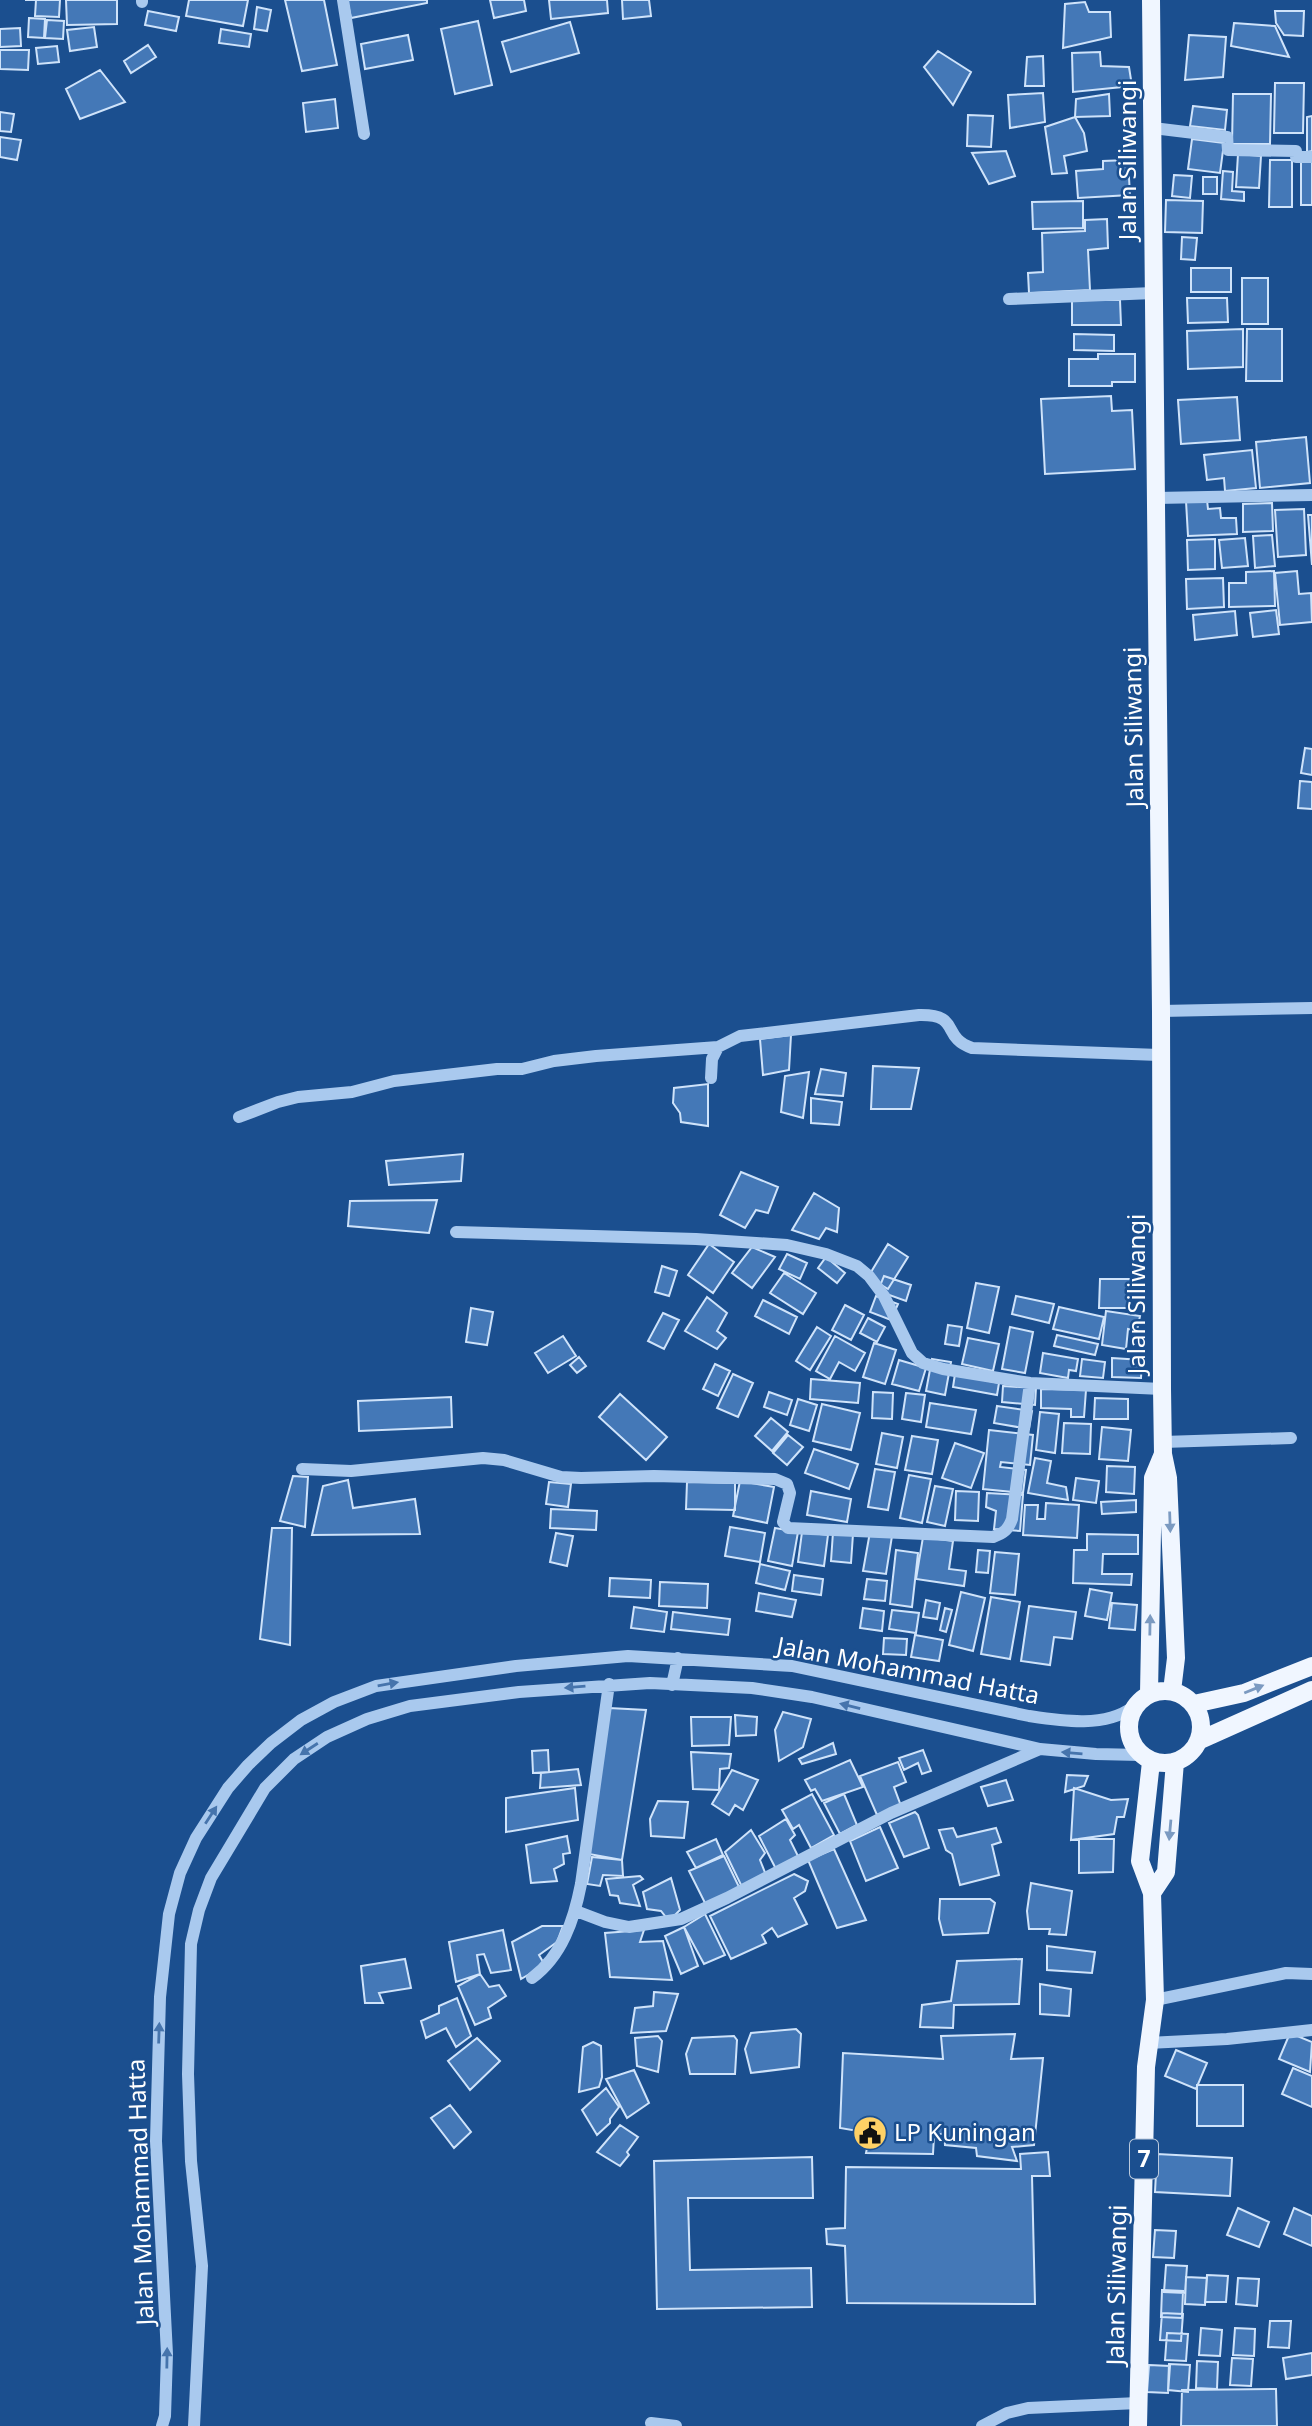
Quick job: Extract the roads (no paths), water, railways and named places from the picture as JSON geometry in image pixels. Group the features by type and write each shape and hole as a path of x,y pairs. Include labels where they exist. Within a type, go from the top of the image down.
{"main road":[{"name":"Jalan Siliwangi","path":"1151,0 1162,1389 1176,1658 1172,1691"},
{"name":"Jalan Siliwangi","path":"1149,1693 1153,1478 1163,1448"},
{"path":"1194,1704 1244,1693 1312,1666"},
{"path":"1199,1741 1201,1722 1194,1704 1184,1696 1160,1690 1149,1693 1133,1707 1129,1732 1145,1758 1163,1764 1175,1762 1189,1754 1199,1741 1312,1690"},
{"name":"Jalan Siliwangi","path":"1138,2426 1148,2043 1155,2000 1152,1893 1140,1861 1145,1758"},
{"name":"Jalan Siliwangi","path":"1152,1893 1166,1872 1175,1762"}],"street":[{"path":"343,0 364,134"},
{"path":"1153,128 1227,137 1228,150 1296,151 1296,157 1312,157"},
{"path":"1009,299 1153,293"},
{"path":"1156,498 1312,495"},
{"path":"1161,1011 1312,1008"},
{"path":"239,1117 298,1097 352,1092 394,1081 497,1069 522,1069 554,1061 596,1056 718,1047 740,1036 934,1015 943,1018 958,1042 972,1048 1160,1055"},
{"path":"711,1078 712,1059 718,1047"},
{"path":"456,1232 787,1245 826,1254 857,1266 869,1276 884,1296 912,1353 923,1363 1030,1382 1162,1389"},
{"path":"302,1469 351,1471 483,1458 504,1460 548,1474 581,1478 666,1476 775,1479 788,1484 790,1493 782,1522 788,1528 993,1537 1003,1534 1012,1519 1030,1382"},
{"path":"1163,1448 1291,1438"},
{"name":"Jalan Mohammad Hatta","path":"162,2426 165,2416 167,2354 156,2141 163,1952 169,1914 180,1873 196,1838 228,1788 263,1750 301,1720 334,1702 376,1686 528,1665 628,1656 792,1666 1068,1722 1121,1716 1133,1707"},
{"path":"672,1685 678,1658"},
{"name":"Jalan Mohammad Hatta","path":"194,2426 202,2266 191,2161 188,2074 191,1944 199,1910 211,1878 265,1788 294,1759 327,1737 367,1719 410,1706 609,1684 650,1683 752,1688 812,1697 1040,1749 1145,1758"},
{"path":"531,1978 552,1960 576,1910 609,1684"},
{"path":"576,1910 605,1922 629,1927 681,1919 891,1813 1040,1749"},
{"path":"1155,2000 1286,1973 1312,1974"},
{"path":"1148,2043 1227,2039 1312,2030"},
{"path":"982,2426 1007,2413 1028,2408 1138,2403"},
{"path":"651,2423 676,2426"}],"place":[{"name":"LP Kuningan","path":"870,2133"}]}
